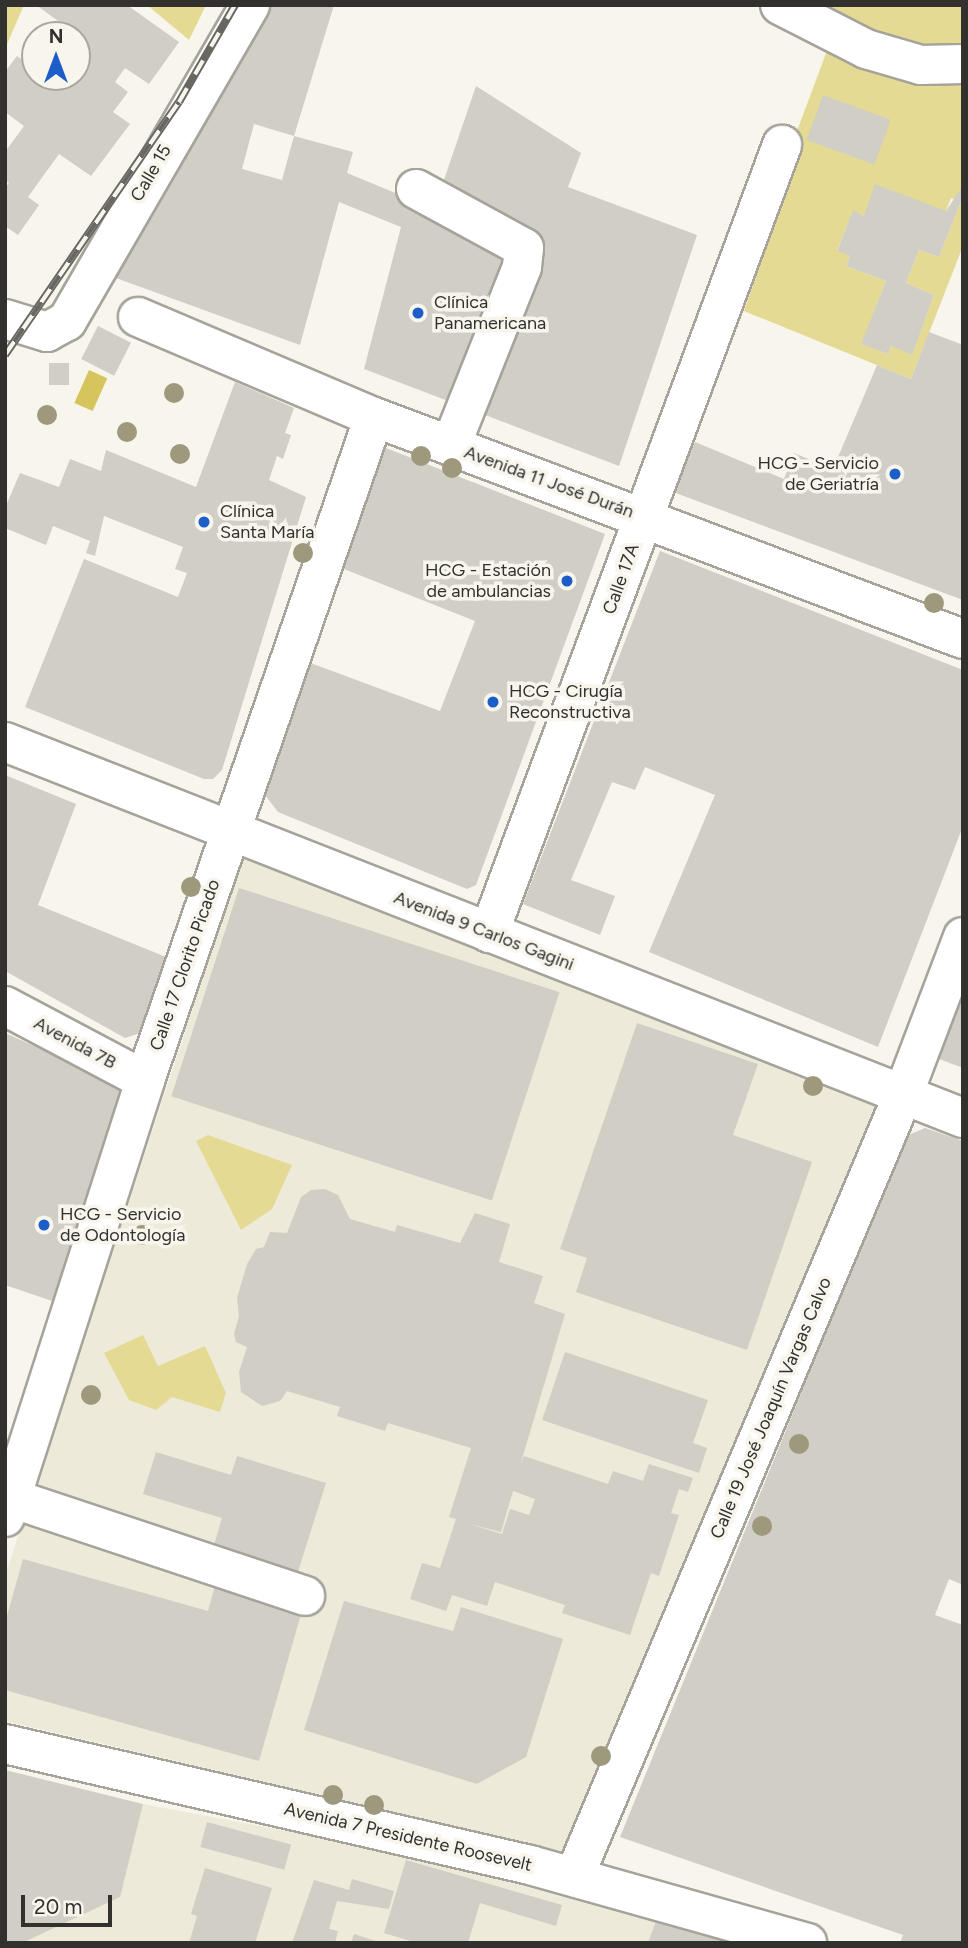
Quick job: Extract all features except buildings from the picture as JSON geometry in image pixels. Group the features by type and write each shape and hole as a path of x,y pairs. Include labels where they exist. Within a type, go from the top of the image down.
{"street":[{"name":"Calle 15","path":"6,321 47,332 67,321 250,5"},
{"path":"780,5 866,49 921,65 963,64"},
{"name":"Calle 17A","path":"489,933 782,145"},
{"path":"416,189 524,248 522,267 451,445"},
{"name":"Avenida 11 José Durán","path":"138,317 374,417 963,639"},
{"name":"Calle 17 Clorito Picado","path":"8,1508 145,1080 374,417"},
{"name":"Avenida 9 Carlos Gagini","path":"5,742 963,1118"},
{"name":"Calle 19 José Joaquín Vargas Calvo","path":"574,1877 903,1095 963,937"},
{"name":"Avenida 7B","path":"5,1006 145,1080"},
{"path":"8,1508 305,1596"},
{"name":"Avenida 7 Presidente Roosevelt","path":"5,1744 574,1877 807,1943"}],"shaded area":[{"path":"5,5 24,5 5,49"},
{"path":"147,5 206,5 189,40"},
{"path":"822,5 963,5 963,46 933,46 876,34"},
{"path":"831,40 963,70 963,185 957,200 951,198 946,211 864,216 853,211 837,250 850,256 846,266 886,281 862,344 888,354 891,346 912,354 934,295 906,283 919,250 939,257 963,197 963,246 911,379 744,311 786,191 776,187"},
{"path":"89,370 107,378 93,411 74,403"},
{"path":"243,857 884,1100 566,1852 5,1721 5,1576"},
{"path":"208,1135 292,1165 272,1209 241,1230 196,1141"},
{"path":"143,1335 158,1366 205,1346 226,1393 220,1412 172,1397 156,1410 129,1400 104,1353"},
{"path":"143,1804 403,1853 730,1943 22,1943"}],"railway":[{"path":"5,355 179,102 235,5"}],"place":[{"name":"Clínica Panamericana","path":"418,313"},
{"name":"HCG - Servicio de Geriatría","path":"895,474"},
{"name":"Clínica Santa María","path":"204,522"},
{"name":"HCG - Estación de ambulancias","path":"567,581"},
{"name":"HCG - Cirugía Reconstructiva","path":"493,702"},
{"name":"HCG - Servicio de Odontología","path":"44,1225"}]}
